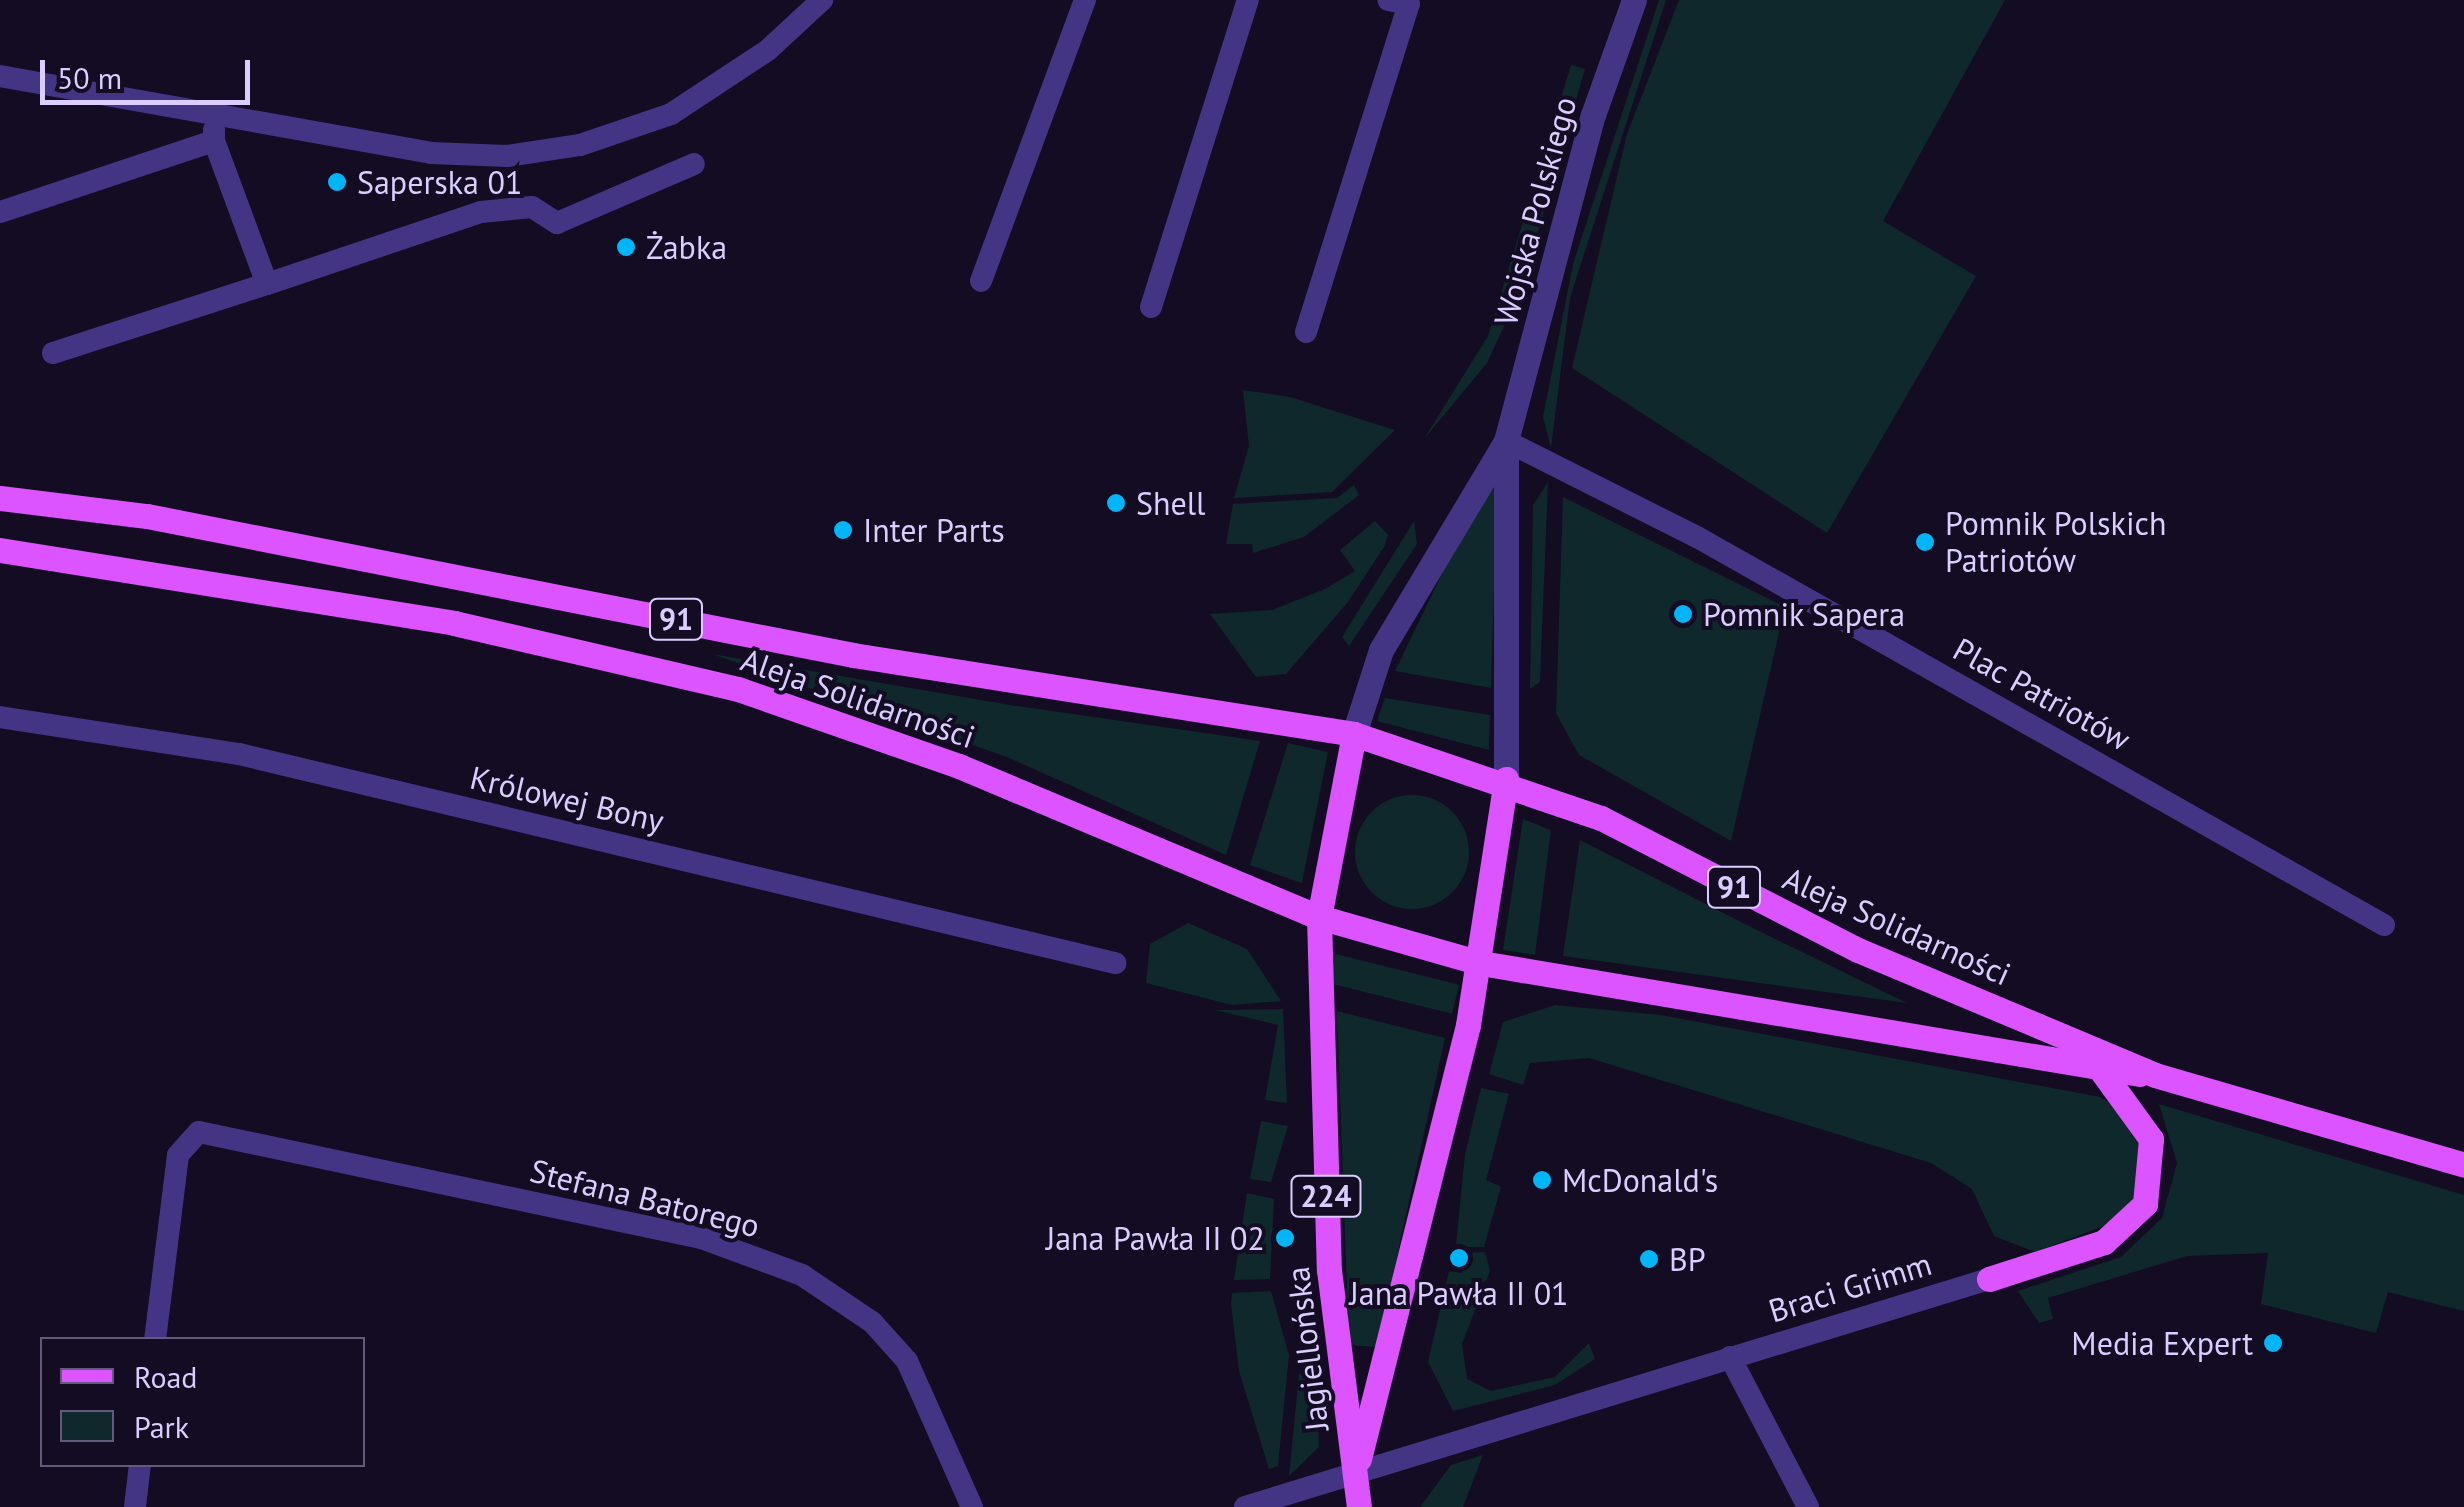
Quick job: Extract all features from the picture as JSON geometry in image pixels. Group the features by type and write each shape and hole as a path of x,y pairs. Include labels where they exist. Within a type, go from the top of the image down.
{"main road":[{"name":"Aleja Solidarności","path":"0,498 220,530 853,655 1354,734"},
{"name":"Aleja Solidarności","path":"0,550 454,623 738,689 960,766 1319,917"},
{"name":"91","path":"1354,734 1506,779"},
{"name":"Jagiellońska","path":"1354,734 1319,917 1328,1270 1359,1507"},
{"name":"Aleja Solidarności","path":"1506,779 1858,950 2155,1075 2464,1166"},
{"name":"Jagiellońska","path":"1354,1474 1481,963 1506,779"},
{"name":"91","path":"1319,917 1481,963"},
{"name":"Aleja Solidarności","path":"1481,963 1858,1021 2103,1073 2155,1075"},
{"path":"1989,1279 2104,1242 2145,1204 2150,1140 2103,1073"}],"street":[{"path":"0,76 215,129 431,153 580,145 670,114 768,50 822,0"},
{"path":"982,281 1085,0"},
{"path":"1151,307 1248,0"},
{"path":"1306,332 1409,4 1388,0"},
{"name":"Wojska Polskiego","path":"1506,779 1506,441 1593,115 1634,0"},
{"path":"0,212 215,129"},
{"path":"215,129 266,284"},
{"path":"53,353 481,212 532,208 556,224 694,164"},
{"name":"Wojska Polskiego","path":"1354,734 1381,650 1506,441"},
{"name":"Plac Patriotów","path":"1506,441 1697,537 2384,925"},
{"name":"Królowej Bony","path":"0,717 239,754 1115,963"},
{"name":"Stefana Batorego","path":"155,1337 182,1141 198,1132 702,1238 802,1275 898,1349 972,1507"},
{"name":"Braci Grimm","path":"1245,1507 1548,1411 1989,1279"},
{"path":"1730,1357 1808,1507"},
{"path":"134,1507 140,1467"}],"green space":[{"path":"1659,0 1666,0 1570,298 1551,448 1543,417 1573,264"},
{"path":"1679,0 2005,0 1883,221 1976,276 1827,533 1572,368 1627,134"},
{"path":"1571,65 1585,69 1522,287 1487,363 1424,439 1488,336"},
{"path":"1243,390 1290,397 1395,430 1332,492 1234,498 1249,446"},
{"path":"1487,481 1497,486 1491,688 1395,671"},
{"path":"1548,482 1540,682 1530,689 1533,505"},
{"path":"1354,485 1359,495 1304,537 1253,553 1252,544 1226,544 1233,504 1337,498"},
{"path":"1563,497 1785,607 1731,841 1579,755 1556,713"},
{"path":"1375,521 1388,535 1384,547 1348,602 1286,674 1256,677 1210,614 1272,610 1325,589 1355,571 1340,550"},
{"path":"1414,521 1417,544 1349,646 1342,637"},
{"path":"712,654 1010,705 1260,741 1226,855 1007,757"},
{"path":"1385,698 1490,715 1489,750 1377,721"},
{"path":"1288,743 1328,752 1302,883 1250,865"},
{"path":"1412,795 1434,799 1453,811 1465,830 1469,852 1465,874 1453,893 1434,905 1412,909 1390,905 1371,893 1359,874 1355,852 1359,830 1371,811 1390,799"},
{"path":"1523,819 1551,830 1535,955 1503,950"},
{"path":"1580,840 1753,928 1907,1003 1563,956"},
{"path":"1188,923 1247,949 1281,1001 1232,1005 1146,983 1150,944"},
{"path":"1336,954 1459,985 1452,1014 1329,983"},
{"path":"1555,1005 1661,1015 2100,1097 2119,1108 2140,1146 2137,1193 2117,1221 2035,1252 1994,1236 1972,1189 1931,1163 1589,1058 1530,1063 1523,1085 1489,1074 1503,1022"},
{"path":"1283,1009 1287,1103 1265,1100 1278,1025 1215,1010"},
{"path":"1337,1011 1445,1038 1377,1347 1349,1345"},
{"path":"1481,1088 1509,1094 1486,1180 1501,1187 1484,1247 1464,1247 1456,1245 1465,1154"},
{"path":"2159,1104 2464,1195 2464,1311 2388,1292 2376,1333 2261,1304 2268,1253 2187,1256 2048,1298 2053,1319 2039,1323 2018,1291 2121,1257 2162,1218 2177,1163"},
{"path":"1261,1121 1288,1126 1271,1182 1250,1179"},
{"path":"1247,1193 1274,1199 1270,1279 1234,1280"},
{"path":"1485,1252 1490,1271 1462,1344 1467,1379 1491,1391 1555,1377 1589,1343 1595,1359 1555,1385 1453,1411 1428,1362 1449,1271 1462,1273 1466,1253"},
{"path":"1271,1291 1289,1355 1278,1466 1269,1469 1239,1371 1231,1304 1232,1293"},
{"path":"1299,1374 1316,1377 1319,1447 1289,1476"},
{"path":"1483,1455 1463,1507 1420,1507 1451,1465"}],"place":[{"name":"Saperska 01","path":"337,182"},
{"name":"Żabka","path":"626,247"},
{"name":"Shell","path":"1116,503"},
{"name":"Inter Parts","path":"843,530"},
{"name":"Pomnik Polskich Patriotów","path":"1925,542"},
{"name":"Pomnik Sapera","path":"1683,614"},
{"name":"McDonald's","path":"1542,1180"},
{"name":"Jana Pawła II 02","path":"1285,1238"},
{"name":"Jana Pawła II 01","path":"1459,1258"},
{"name":"BP","path":"1649,1259"},
{"name":"Media Expert","path":"2273,1343"}]}
